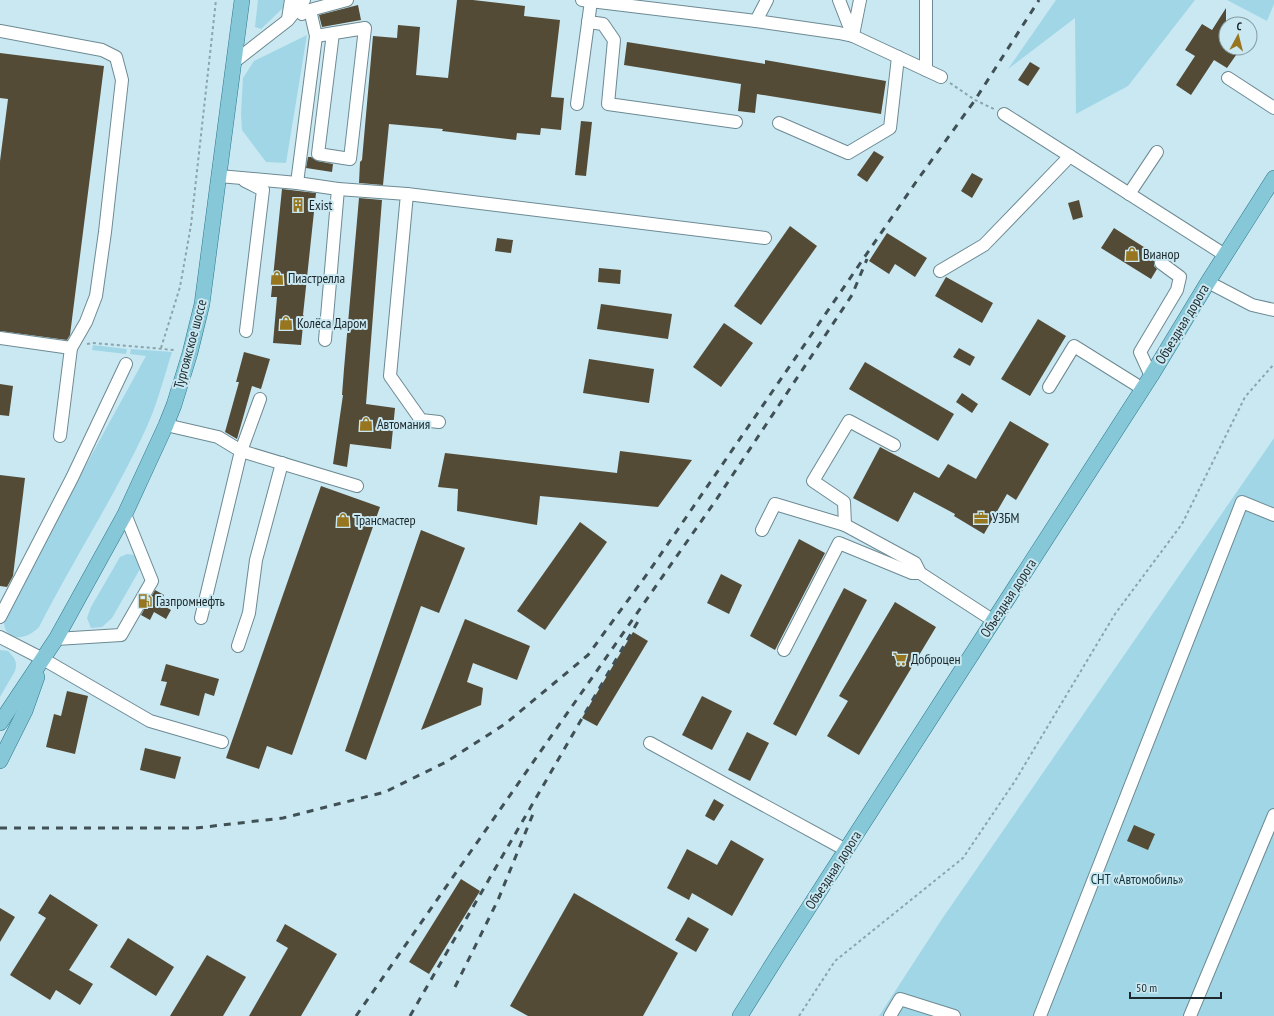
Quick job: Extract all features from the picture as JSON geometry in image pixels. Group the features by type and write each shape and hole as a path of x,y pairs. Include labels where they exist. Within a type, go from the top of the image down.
{"main road":[{"name":"Тургоякское шоссе","path":"0,723 56,639 125,514 166,425 190,353 202,304 242,0"},
{"name":"Объездная дорога","path":"740,1016 1147,382 1274,178"},
{"name":"Тургоякское шоссе","path":"0,761 25,711 43,659"}],"lane":[{"path":"288,20 291,0"},
{"path":"234,62 307,5 347,0"},
{"path":"756,21 767,0"},
{"path":"839,0 853,36"},
{"path":"853,36 860,0"},
{"path":"926,0 926,70"},
{"path":"577,104 588,22 586,1 756,21 853,36 940,77"},
{"path":"296,183 316,36 307,5"},
{"path":"588,22 603,24 614,40 608,104 736,122"},
{"path":"316,36 333,33 365,28 350,159 318,154 333,33"},
{"path":"0,31 102,50 116,57 122,80 105,232 96,296 86,322 72,348 60,436"},
{"path":"779,123 848,152 890,128 898,57"},
{"path":"1228,78 1274,108"},
{"path":"1004,114 1225,255"},
{"path":"1130,194 1157,152"},
{"path":"940,271 984,245 1070,156"},
{"path":"219,176 296,183 338,189 407,194 765,238"},
{"path":"239,178 263,190 246,331"},
{"path":"325,340 338,189"},
{"path":"407,194 390,376 421,420 439,422"},
{"path":"1147,382 1140,352 1177,290 1180,277 1161,263"},
{"path":"1208,282 1252,306 1274,310"},
{"path":"0,338 72,348"},
{"path":"1049,387 1074,346 1147,382"},
{"path":"0,617 72,478 126,364"},
{"path":"201,618 241,451 260,399"},
{"path":"845,525 844,502 813,481 841,434 849,421 894,445"},
{"path":"166,425 218,437 241,451 357,486"},
{"path":"238,646 249,613 256,560 282,463"},
{"path":"1040,1016 1242,502 1274,514"},
{"path":"762,530 775,504 845,525 915,563 920,573 994,621"},
{"path":"56,639 121,635 152,581 125,514"},
{"path":"784,650 839,543 912,573 920,573"},
{"path":"0,638 43,659 150,721 222,742"},
{"path":"650,744 846,850"},
{"path":"1190,1016 1274,815"},
{"path":"890,1016 900,999 954,1016"}],"path":[{"path":"161,348 180,287 191,225 216,0"},
{"path":"940,77 975,100 1004,114"},
{"path":"92,343 175,350"},
{"path":"799,1016 835,961 963,858 1015,780 1115,614 1182,524 1244,397 1274,364"}],"green space":[{"path":"258,0 284,0 283,8 261,29 255,27"},
{"path":"1056,0 1195,0 1128,86 1076,114 1075,18 1008,69"},
{"path":"1227,0 1274,0 1274,4 1267,21"},
{"path":"307,35 286,163 266,162 242,130 241,113 243,78 254,61"},
{"path":"93,345 127,349 126,354 92,350"},
{"path":"131,349 172,352 156,405 148,425 131,460 39,627 28,635 20,637 12,636 5,629 4,614 146,356 130,354"},
{"name":"СНТ «Автомобиль»","path":"1274,438 1274,1016 879,1016 942,919"},
{"path":"127,554 135,555 139,561 140,569 112,618 102,627 91,628 87,618 91,607 120,557"},
{"path":"0,650 8,651 14,658 16,665 15,671 0,697"}],"building":[{"path":"457,0 473,0 525,6 524,16 560,20 551,97 564,98 561,130 541,128 540,135 517,133 516,140 442,131 443,129 389,124 383,185 359,183 373,36 397,38 398,25 420,27 416,75 448,78"},
{"path":"358,5 361,20 322,27 319,15"},
{"path":"1226,8 1226,16 1221,16"},
{"path":"1218,21 1218,56 1235,56 1227,68 1214,60 1191,95 1176,85 1195,56 1185,50 1202,24 1212,30"},
{"path":"627,42 765,64 765,60 886,81 881,114 757,94 755,113 738,111 741,84 624,65"},
{"path":"0,53 104,66 70,335 67,340 0,331 0,161 8,99 0,98"},
{"path":"1030,62 1040,68 1028,86 1018,80"},
{"path":"581,121 592,122 586,176 575,175"},
{"path":"874,151 884,157 867,182 857,175"},
{"path":"308,157 311,157 317,161 333,164 332,172 306,168"},
{"path":"972,173 983,179 972,198 961,191"},
{"path":"282,189 316,193 301,345 273,343 277,297 271,297"},
{"path":"359,198 382,200 366,404 395,408 391,449 350,444 347,467 333,464 343,395"},
{"path":"1079,200 1083,217 1073,220 1068,203"},
{"path":"790,226 817,246 761,325 734,306"},
{"name":"Вианор","path":"1114,228 1158,256 1154,263 1154,266 1157,269 1151,279 1101,248"},
{"path":"887,233 927,258 915,277 895,264 889,274 869,261"},
{"path":"497,238 513,240 511,253 495,251"},
{"path":"599,268 621,270 620,284 598,282"},
{"path":"946,277 993,303 982,323 935,296"},
{"path":"601,304 672,314 668,339 597,329"},
{"path":"1038,319 1066,336 1030,396 1001,379"},
{"path":"724,323 753,343 721,387 693,367"},
{"path":"959,348 975,357 970,366 953,357"},
{"path":"244,352 270,359 261,389 252,386 237,439 225,432 239,382 236,382"},
{"path":"589,359 654,369 649,403 583,393"},
{"path":"865,362 954,414 938,441 849,389"},
{"path":"0,384 13,386 9,416 0,415"},
{"path":"962,393 978,404 972,413 956,402"},
{"path":"1010,421 1049,444 1016,500 1007,494 984,534 954,516 955,514 914,492 898,522 853,498 880,447 939,478 948,464 976,479"},
{"path":"620,451 692,460 658,507 540,496 537,525 457,511 458,489 438,487 445,453 617,473"},
{"path":"0,475 25,478 13,576 7,587 0,586"},
{"path":"321,486 380,507 292,755 267,746 259,769 226,758"},
{"path":"580,522 607,542 545,630 517,611"},
{"path":"421,530 465,548 439,613 421,606 366,760 345,751"},
{"path":"799,539 825,553 775,650 750,636"},
{"path":"721,574 742,585 729,614 707,603"},
{"path":"844,588 867,600 796,736 773,724"},
{"path":"155,590 164,595 159,603 171,610 166,619 154,612 150,620 141,615"},
{"path":"895,602 936,627 859,755 827,736 848,701 839,696"},
{"path":"465,619 530,646 517,680 473,663 467,682 483,688 481,705 421,730"},
{"path":"633,632 648,641 597,726 582,718"},
{"path":"166,664 219,679 214,696 205,693 199,716 160,705 167,682 161,681"},
{"path":"67,691 88,696 75,754 46,747 54,714 61,716"},
{"path":"702,696 732,711 712,750 682,735"},
{"path":"747,732 769,743 750,781 728,770"},
{"path":"145,748 181,757 175,779 140,770"},
{"path":"714,799 724,805 714,821 705,816"},
{"path":"1134,825 1155,834 1148,850 1127,841"},
{"path":"731,840 764,859 732,916 692,893 689,900 667,888 687,849 717,865"},
{"path":"461,879 480,891 429,974 409,962"},
{"path":"574,893 678,953 643,1016 528,1016 510,1006"},
{"path":"50,894 98,925 69,970 93,984 80,1005 56,990 50,1000 10,975 46,918 38,913"},
{"path":"0,908 15,917 0,942"},
{"path":"688,917 709,929 696,952 675,940"},
{"path":"285,924 337,954 301,1016 249,1016 288,948 276,941"},
{"path":"128,938 174,967 156,996 110,967"},
{"path":"207,955 246,977 223,1016 170,1016"}],"railway":[{"path":"0,828 196,828 283,818 385,792 446,762 505,724 588,655 650,570 916,182 975,100 1039,0"},
{"path":"356,1016 716,500 852,295 867,259"},
{"path":"410,1016 640,618"},
{"path":"455,987 498,900 535,809"}],"place":[{"name":"Exist","path":"298,205"},
{"name":"Вианор","path":"1132,254"},
{"name":"Пиастрелла","path":"277,278"},
{"name":"Колёса Даром","path":"286,323"},
{"name":"Автомания","path":"366,424"},
{"name":"УЗБМ","path":"981,518"},
{"name":"Трансмастер","path":"343,520"},
{"name":"Газпромнефть","path":"145,601"},
{"name":"Доброцен","path":"900,659"}]}
